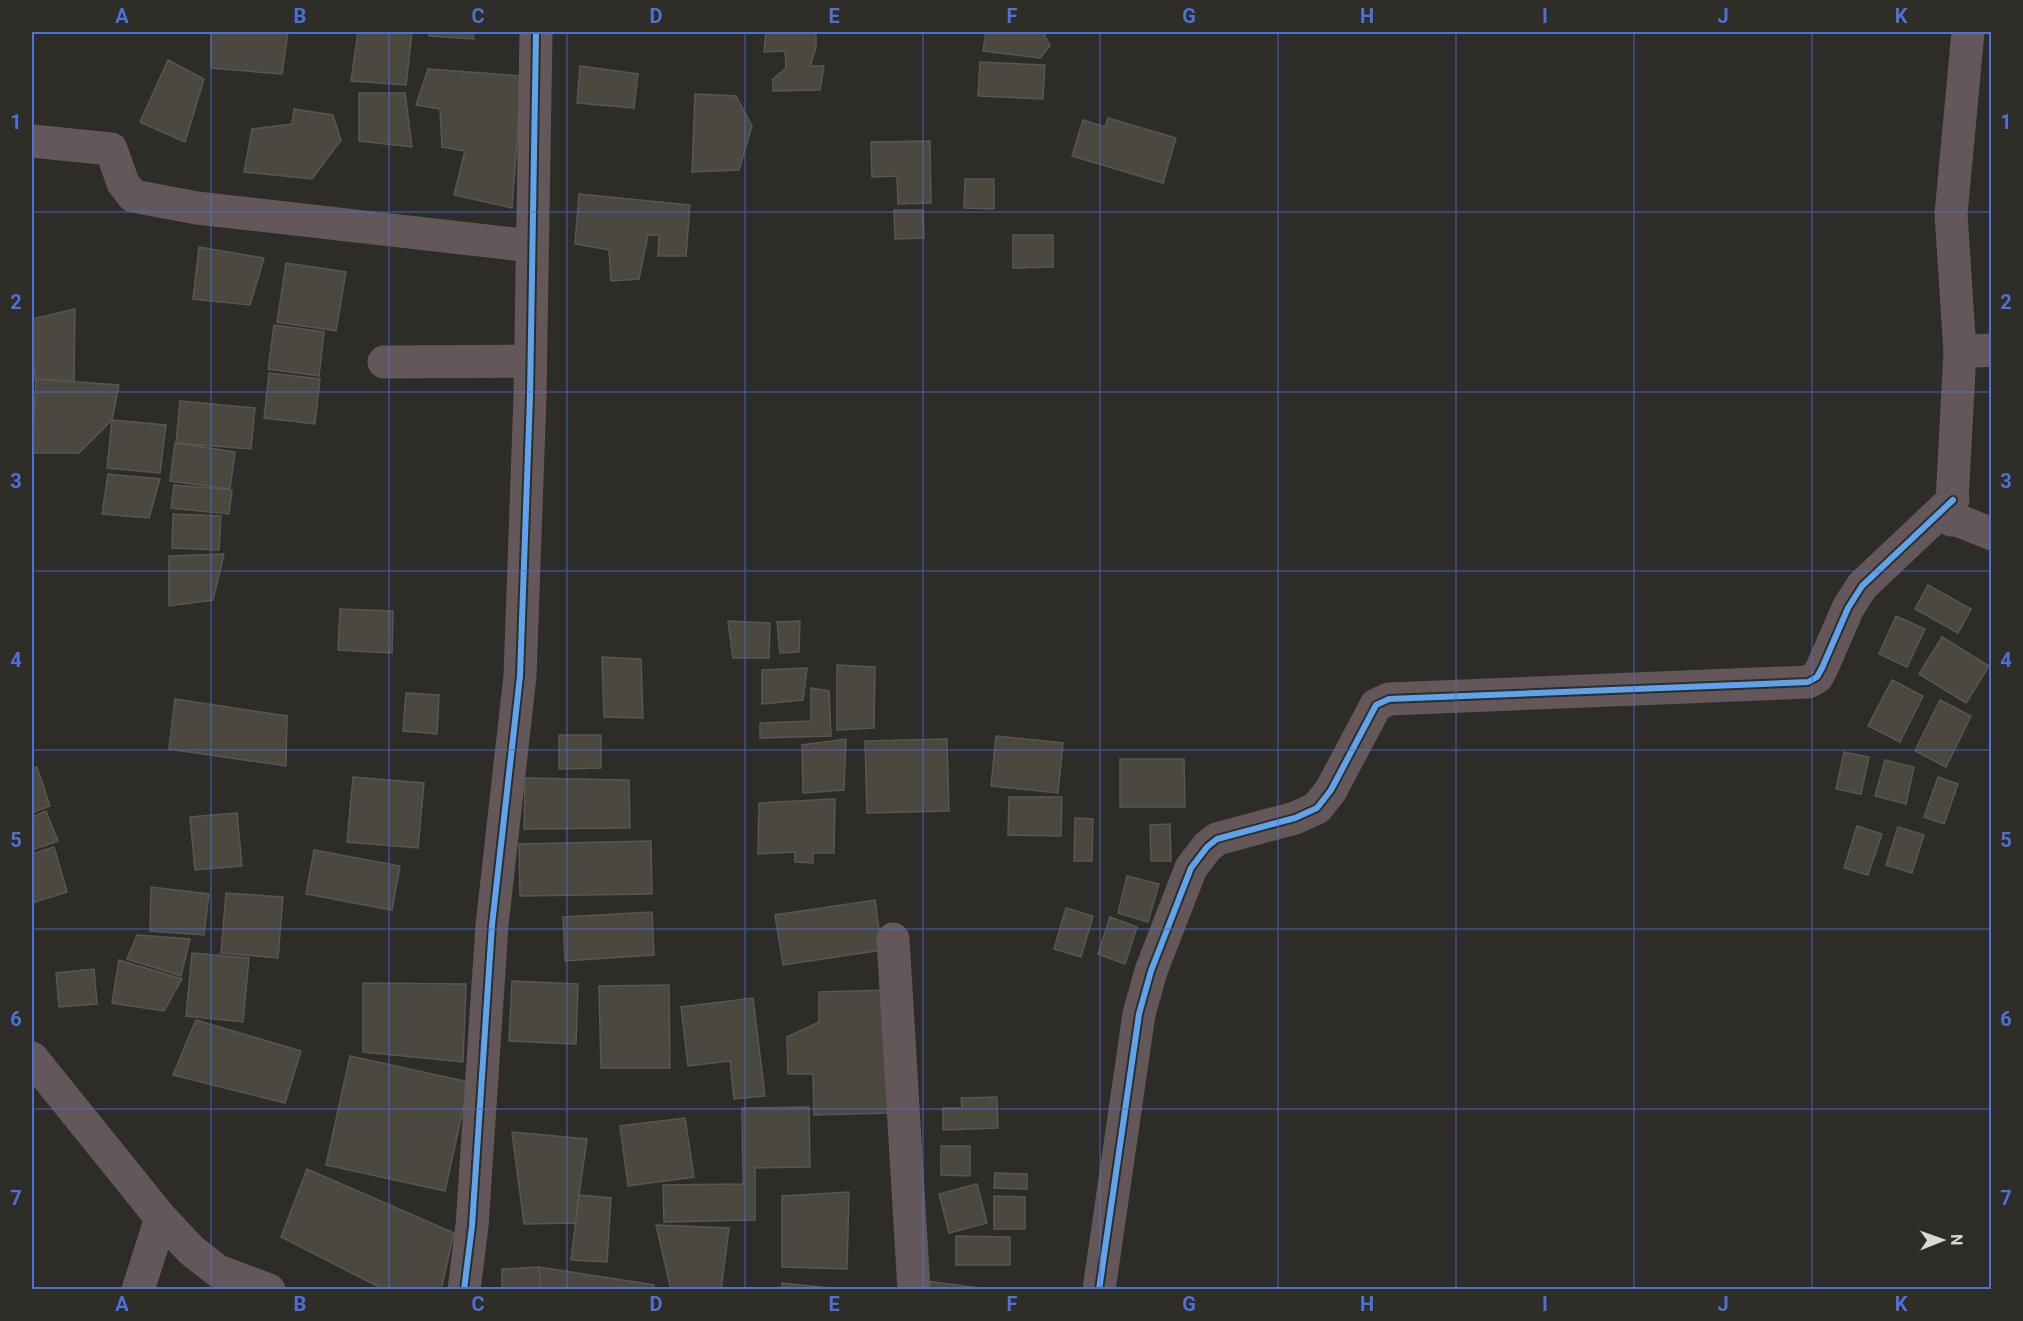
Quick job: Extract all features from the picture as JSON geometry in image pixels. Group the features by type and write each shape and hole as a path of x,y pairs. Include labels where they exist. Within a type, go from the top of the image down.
{"street":[{"path":"464,1290 473,1214 492,925 520,676 531,361 536,32"},
{"path":"1100,1290 1139,1014 1151,971 1187,877 1207,847 1228,834 1295,818 1317,808 1331,790 1376,705 1389,699 1808,682 1817,677 1822,668 1854,596 1877,571 1953,509 1976,351 1951,214 1968,32"},
{"path":"32,141 111,149 123,183 133,196 197,208 532,246"},
{"path":"384,362 531,361"},
{"path":"1953,509 1992,534"},
{"path":"893,939 914,1290"},
{"path":"32,1058 162,1218 192,1250 218,1271 269,1290"},
{"path":"138,1290 162,1218"}],"building":[{"path":"211,32 288,32 282,74 211,68"},
{"path":"358,32 412,32 406,85 351,81"},
{"path":"430,32 472,32 474,39 429,36"},
{"path":"766,32 816,32 816,48 810,66 824,66 820,90 773,91 773,79 786,68 785,51 764,52"},
{"path":"986,32 1043,32 1050,46 1040,58 983,51"},
{"path":"168,60 204,79 185,142 140,122"},
{"path":"980,62 1045,65 1043,99 978,96"},
{"path":"580,66 638,74 634,108 577,103"},
{"path":"428,69 522,76 512,208 454,195 465,151 442,147 440,109 416,105"},
{"path":"359,93 405,93 412,147 359,141"},
{"path":"695,94 736,96 752,126 739,170 692,172"},
{"path":"294,109 333,115 341,140 312,179 244,172 252,129 292,124"},
{"path":"1108,118 1176,138 1163,183 1072,156 1083,120 1105,127"},
{"path":"930,141 931,203 898,204 897,176 872,177 871,142"},
{"path":"965,179 994,179 994,209 964,208"},
{"path":"579,194 690,205 686,256 658,256 659,235 648,235 639,279 611,281 609,250 575,244"},
{"path":"894,210 923,210 924,238 895,239"},
{"path":"1013,235 1053,235 1053,267 1013,268"},
{"path":"199,247 264,258 250,305 193,299"},
{"path":"286,263 346,272 336,331 277,322"},
{"path":"75,309 74,382 36,379 32,357 32,319"},
{"path":"274,325 324,332 319,376 268,369"},
{"path":"32,357 36,379 32,382"},
{"path":"269,373 320,379 315,424 264,418"},
{"path":"36,379 119,385 112,420 79,453 32,453"},
{"path":"180,401 255,408 251,449 176,443"},
{"path":"112,420 166,425 160,473 107,468"},
{"path":"175,443 235,452 230,489 170,481"},
{"path":"108,474 160,479 149,518 102,514"},
{"path":"174,485 232,490 229,514 171,508"},
{"path":"173,514 221,516 219,550 172,548"},
{"path":"224,554 213,600 169,606 169,556"},
{"path":"1928,585 1971,609 1958,633 1915,609"},
{"path":"340,609 393,611 392,653 338,650"},
{"path":"1896,616 1925,629 1907,667 1879,654"},
{"path":"728,621 770,623 769,658 733,658"},
{"path":"800,621 799,652 780,653 777,622"},
{"path":"1942,637 1989,666 1966,703 1919,674"},
{"path":"602,657 641,659 643,718 604,717"},
{"path":"837,665 875,667 874,728 837,730"},
{"path":"807,668 803,700 762,704 762,670"},
{"path":"1892,680 1923,696 1900,742 1868,726"},
{"path":"811,688 829,691 831,736 760,738 760,723 811,721"},
{"path":"406,693 439,695 437,734 403,731"},
{"path":"175,699 287,716 286,766 169,749"},
{"path":"1940,700 1971,716 1946,767 1915,751"},
{"path":"559,735 601,735 601,768 559,769"},
{"path":"996,736 1063,743 1058,793 991,786"},
{"path":"846,739 844,790 803,793 802,745"},
{"path":"947,739 949,811 867,813 865,741"},
{"path":"1844,752 1869,757 1861,794 1836,789"},
{"path":"1120,759 1184,759 1185,807 1120,807"},
{"path":"1885,760 1914,767 1906,804 1875,796"},
{"path":"37,767 50,806 32,813 32,769"},
{"path":"353,777 424,783 418,848 347,842"},
{"path":"1938,777 1958,784 1944,824 1924,817"},
{"path":"525,778 629,780 630,828 524,829"},
{"path":"1009,797 1062,797 1061,836 1008,835"},
{"path":"835,799 834,853 813,853 813,863 795,862 795,852 758,854 759,803"},
{"path":"46,811 58,841 32,850 32,817"},
{"path":"237,813 242,866 195,870 190,817"},
{"path":"1075,818 1093,819 1092,861 1074,861"},
{"path":"1170,824 1171,861 1151,861 1150,825"},
{"path":"1857,826 1882,834 1868,875 1844,868"},
{"path":"1898,827 1924,835 1912,873 1886,865"},
{"path":"651,841 652,894 520,896 519,844"},
{"path":"54,847 67,892 32,903 32,854"},
{"path":"314,850 400,866 392,910 306,894"},
{"path":"1127,876 1159,884 1148,922 1118,913"},
{"path":"151,887 209,894 204,935 150,931"},
{"path":"226,893 283,897 278,958 221,953"},
{"path":"875,900 882,950 783,965 775,915"},
{"path":"1066,908 1093,916 1081,957 1054,949"},
{"path":"652,912 654,955 565,961 563,917"},
{"path":"1110,917 1137,927 1125,964 1098,954"},
{"path":"137,935 190,939 181,976 127,959"},
{"path":"192,953 249,958 243,1022 186,1016"},
{"path":"119,960 182,979 164,1011 112,1003"},
{"path":"94,969 97,1004 59,1007 56,973"},
{"path":"512,981 578,984 576,1044 509,1041"},
{"path":"363,983 466,984 463,1062 363,1052"},
{"path":"669,985 670,1068 601,1068 599,986"},
{"path":"886,990 890,1113 814,1115 813,1074 788,1074 787,1037 819,1022 819,992"},
{"path":"753,998 765,1096 734,1099 730,1061 688,1066 681,1007"},
{"path":"196,1020 301,1051 285,1103 173,1075"},
{"path":"350,1056 469,1082 445,1191 326,1165"},
{"path":"997,1097 998,1128 943,1130 943,1108 962,1108 961,1098"},
{"path":"809,1107 810,1167 755,1168 755,1220 664,1222 663,1185 743,1184 742,1108"},
{"path":"685,1118 694,1177 628,1186 620,1126"},
{"path":"512,1132 587,1139 575,1223 524,1224"},
{"path":"941,1146 970,1146 970,1176 941,1175"},
{"path":"307,1169 454,1233 441,1290 385,1290 281,1237"},
{"path":"995,1173 1027,1174 1027,1189 994,1188"},
{"path":"977,1184 987,1223 949,1233 939,1194"},
{"path":"849,1192 847,1269 782,1267 782,1196"},
{"path":"579,1195 611,1198 607,1262 571,1260"},
{"path":"994,1196 1025,1197 1025,1229 994,1229"},
{"path":"656,1225 729,1228 721,1290 671,1290"},
{"path":"956,1236 1010,1237 1010,1265 956,1265"},
{"path":"539,1267 541,1290 502,1290 502,1269"},
{"path":"539,1267 654,1285 654,1290 541,1290"},
{"path":"927,1281 994,1290 926,1290"},
{"path":"782,1283 849,1290 782,1290"}],"cycle path":[{"path":"464,1290 472,1226 492,925 520,676 530,396 536,32"},
{"path":"1099,1290 1139,1014 1151,971 1191,868 1207,847 1217,839 1295,818 1317,808 1331,790 1376,705 1389,699 1808,682 1817,677 1848,608 1862,586 1953,500"}]}
